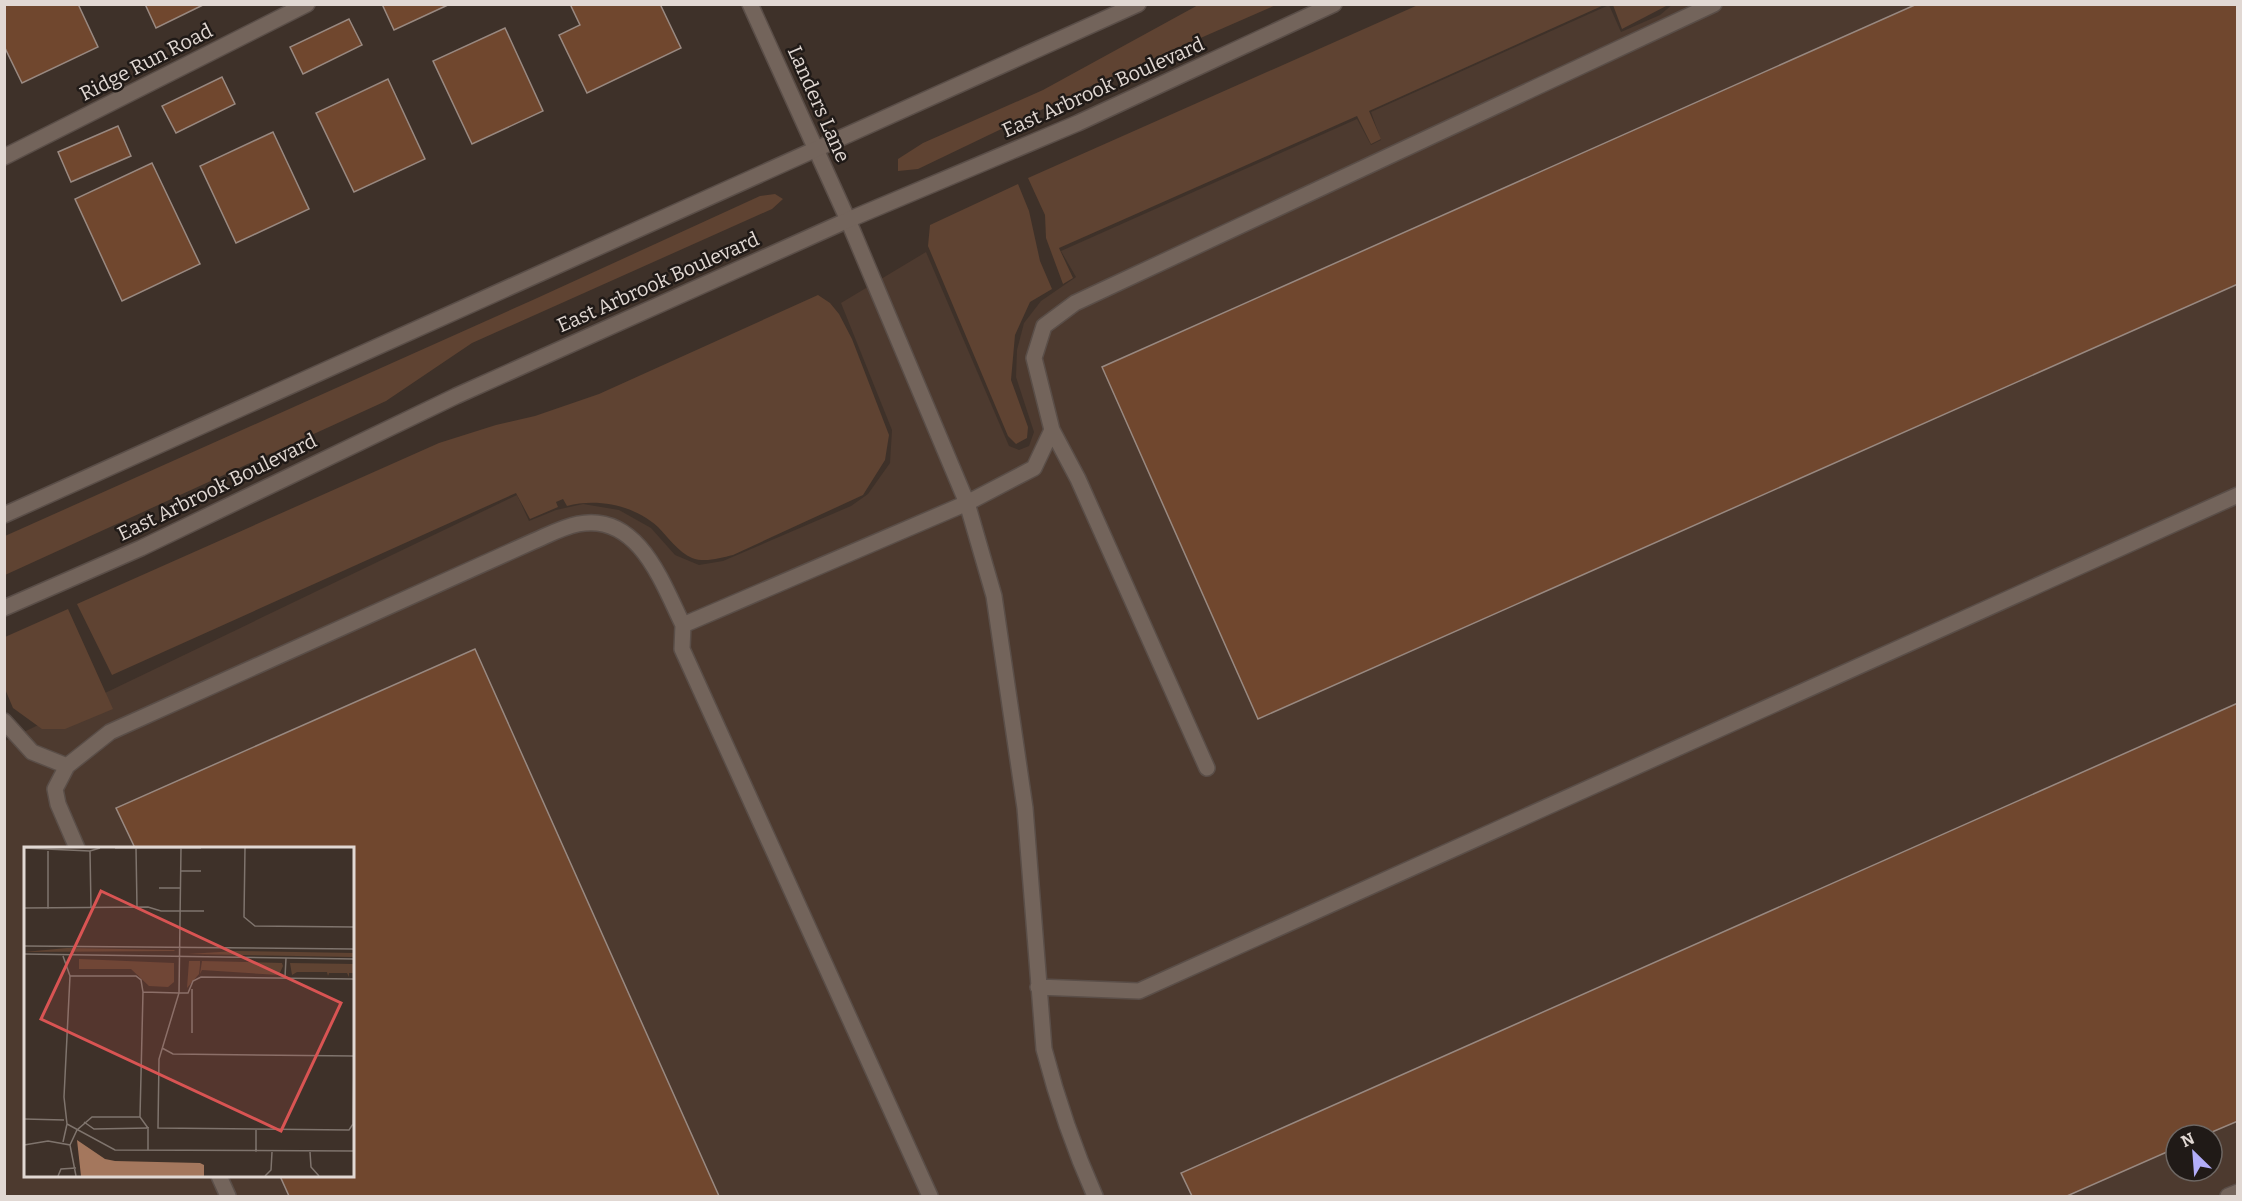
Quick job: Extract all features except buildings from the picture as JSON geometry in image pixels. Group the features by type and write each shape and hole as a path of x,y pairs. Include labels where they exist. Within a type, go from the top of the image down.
{"street":[{"name":"Ridge Run Road","path":"4,157 307,4"},
{"name":"Landers Lane","path":"750,4 848,220 968,503 994,596 1023,796 1044,1049 1053,1083 1095,1197"},
{"path":"4,515 817,151 1138,4"},
{"name":"East Arbrook Boulevard","path":"4,608 141,548 456,396 848,220 1078,123 1334,4"},
{"path":"1207,768 1078,479 1052,430 1034,358 1044,326 1075,303 1714,4"},
{"path":"682,625 968,503 1034,468 1052,430"},
{"path":"1038,987 1139,991 2238,495"},
{"path":"76,847 58,804 55,789 67,766 110,732 534,541 577,524 604,522 632,538 655,567 682,625 682,649 930,1197"},
{"path":"4,721 32,752 67,766"},
{"path":"219,1177 228,1197"},
{"path":"2228,1197 2238,1192"}],"shaded area":[{"path":"1200,4 1276,5 1093,85 918,169 898,171 898,159 923,143 1043,90"},
{"path":"1673,4 2237,5 2237,1196 5,1196 5,741 517,495 529,521 556,510 583,504 619,510 651,528 675,555 699,565 723,561 851,506 868,494 890,463 892,430 841,303 926,252 1009,446 1019,450 1029,446 1034,432 1016,377 1017,350 1024,323 1041,301 1076,277 1061,251 1357,119 1371,145 1381,140 1371,112 1609,5 1621,32 1660,15"},
{"path":"1418,5 1604,5 1369,111 1381,139 1371,144 1357,116 1059,248 1073,278 1063,284 1046,238 1045,215 1028,178"},
{"path":"1613,5 1668,5 1622,29"},
{"path":"1018,184 1029,211 1040,261 1052,289 1030,302 1015,335 1011,380 1028,427 1027,438 1016,444 1008,436 928,246 930,225"},
{"path":"775,194 783,199 772,209 472,343 386,401 5,575 5,536 760,196"},
{"path":"818,295 830,303 839,314 852,339 889,435 885,460 863,495 733,555 707,560 687,556 648,519 615,505 590,503 567,506 563,499 556,502 558,507 530,519 516,493 112,675 77,604 439,443 496,425 535,416 599,394"},
{"path":"68,609 113,709 65,729 42,729 13,708 5,689 5,637"}]}
